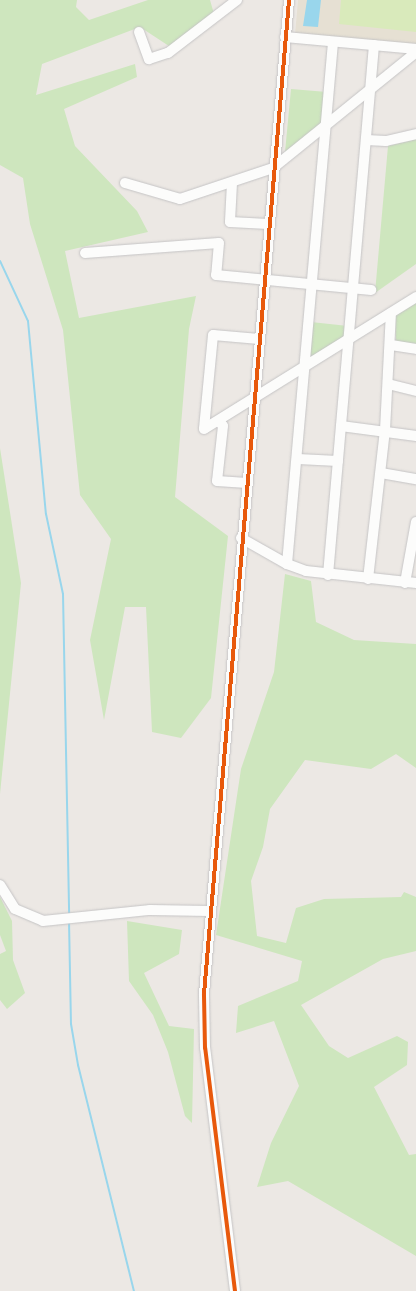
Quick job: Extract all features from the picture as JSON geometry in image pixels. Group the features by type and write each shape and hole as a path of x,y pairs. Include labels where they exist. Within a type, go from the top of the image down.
{"street":[{"path":"139,32 149,59 168,53 237,0"},
{"path":"235,1291 205,1048 204,994 208,911 241,538 255,399 268,224 289,0"},
{"path":"286,37 374,45 416,51"},
{"path":"286,564 298,459 333,42"},
{"path":"328,574 374,45"},
{"path":"125,182 180,198 232,183 273,168 416,51"},
{"path":"366,140 386,141 416,134"},
{"path":"232,183 230,222 268,224"},
{"path":"85,253 219,243 216,275 372,290"},
{"path":"259,339 213,335 204,429 255,399 416,297"},
{"path":"368,579 385,430 391,345 391,313"},
{"path":"391,345 416,349"},
{"path":"388,384 416,391"},
{"path":"219,421 223,426 217,481 247,483"},
{"path":"342,426 385,430 416,436"},
{"path":"298,459 338,461"},
{"path":"381,473 416,479"},
{"path":"405,583 416,522"},
{"path":"241,538 286,564 328,574 416,583"},
{"path":"0,885 7,901 25,916 68,921 150,910 208,911"}],"shaded area":[{"path":"298,0 416,0 416,46 295,35"}],"green space":[{"path":"0,0 77,0 76,7 89,20 148,0 210,0 214,14 172,48 140,27 42,64 36,95 135,64 137,77 64,109 75,146 137,211 148,232 65,251 79,318 196,296 189,329 175,497 228,536 211,698 181,738 152,732 146,607 125,607 104,720 90,640 111,539 80,495 63,330 30,224 23,178 0,165"},
{"path":"341,0 416,0 416,32 339,24"},
{"path":"291,89 327,92 324,121 285,152"},
{"path":"416,139 416,264 375,293 388,146"},
{"path":"416,301 416,346 396,344 395,314"},
{"path":"311,322 348,326 347,336 311,359 308,357"},
{"path":"0,448 21,583 0,794"},
{"path":"285,574 311,581 316,622 354,640 416,644 416,768 396,754 371,769 305,760 270,809 263,847 251,881 257,936 286,943 296,908 324,899 401,897 404,892 416,897 416,951 383,959 301,1005 329,1046 348,1058 397,1036 408,1042 407,1065 374,1087 409,1155 416,1154 416,1256 288,1181 257,1187 271,1143 299,1086 274,1021 236,1033 238,1006 298,981 302,961 216,935 241,769 274,672"},
{"path":"0,897 12,921 13,960 25,993 7,1009 0,1000 0,954 6,951 0,935"},
{"path":"127,921 182,930 179,954 144,973 169,1026 194,1029 192,1123 185,1116 168,1052 153,1015 129,981"}],"water":[{"path":"307,0 321,0 318,27 303,26"}],"waterway":[{"path":"0,261 28,321 46,514 63,594 69,915"},
{"path":"69,921 71,1024 78,1065 134,1291"}],"cycle path":[{"path":"235,1291 205,1048 204,994 289,0"}]}
